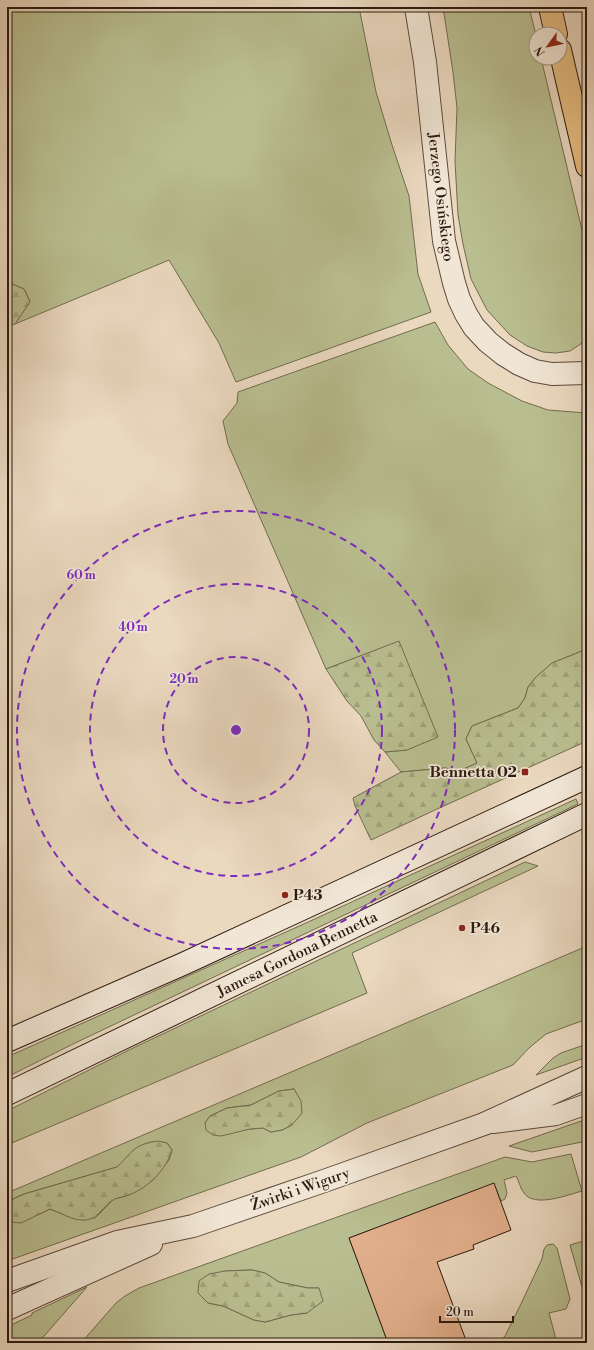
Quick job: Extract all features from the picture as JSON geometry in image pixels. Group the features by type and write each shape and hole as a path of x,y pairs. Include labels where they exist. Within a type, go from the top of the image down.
{"highway":[{"path":"550,7 554,26"},
{"path":"564,66 587,166"}],"street":[{"name":"Jerzego Osińskiego","path":"416,7 425,62 444,240 454,283 466,314 474,327 488,342 519,364 535,371 552,374 587,373"},
{"path":"7,1041 183,964 587,777"},
{"name":"Jamesa Gordona Bennetta","path":"7,1094 587,814"},
{"name":"Żwirki i Wigury","path":"7,1281 117,1242 193,1226 484,1124 587,1077"},
{"path":"484,1124 556,1115 587,1104"},
{"path":"7,1309 193,1226"}],"green space":[{"path":"7,7 359,7 376,92 409,196 418,274 431,312 236,382 219,343 169,260 15,324 30,301 24,289 12,284 7,257 7,89 9,64 7,57"},
{"path":"443,7 529,7 534,26 528,26 528,66 543,66 587,251 587,340 570,351 556,353 543,352 527,346 510,335 487,310 471,279 458,215 455,161 457,108"},
{"path":"7,257 12,284 24,289 30,302 15,324 7,327"},
{"path":"435,322 448,345 468,369 488,383 522,401 548,410 587,413 587,649 552,663 536,677 528,687 525,698 518,708 472,726 466,739 477,763 459,771 445,768 401,772 385,752 407,750 399,642 326,669 228,444 223,421 237,403 238,392"},
{"path":"399,641 438,737 407,750 385,752 374,740 361,716 347,701 326,669"},
{"path":"587,649 587,741 371,840 355,806 353,798 401,772 445,768 459,771 477,763 466,739 472,726 518,708 525,698 528,687 536,677 552,663"},
{"path":"576,799 578,804 73,1044 7,1077 7,1057 306,923"},
{"path":"525,862 538,866 352,953 367,993 7,1145 7,1111 131,1049"},
{"path":"587,946 587,1019 546,1034 529,1048 513,1065 367,1123 301,1157 7,1261 7,1216 11,1222 40,1214 50,1209 70,1217 95,1218 114,1199 129,1195 153,1180 169,1160 172,1150 167,1143 151,1142 144,1144 117,1167 24,1194 10,1201 7,1211 7,1193","holes":["294,1089 292,1125 282,1130 271,1132 263,1128 250,1129 205,1123 210,1116 227,1108 251,1105 279,1091"]},
{"path":"587,1044 587,1057 536,1075 553,1058 561,1053"},
{"path":"294,1089 301,1101 302,1113 292,1125 282,1130 271,1132 263,1128 250,1129 221,1136 213,1135 206,1130 205,1123 210,1116 227,1108 251,1105 279,1091"},
{"path":"587,1119 587,1141 532,1152 509,1146"},
{"path":"158,1141 167,1143 172,1150 166,1164 156,1177 136,1192 117,1198 88,1220 70,1218 50,1209 21,1223 11,1222 7,1216 8,1204 11,1200 24,1194 117,1167 136,1148 146,1143"},
{"path":"571,1154 582,1191 552,1199 535,1200 524,1193 516,1176 504,1180 507,1193 505,1199 501,1201 494,1184 349,1238 388,1343 81,1343 116,1303 139,1288 505,1157 532,1162","holes":["252,1270 265,1273 279,1282 308,1288 319,1288 307,1313 291,1315 265,1322 254,1320 223,1306 208,1303 225,1271"]},
{"path":"587,1240 587,1285 582,1287 570,1245"},
{"path":"553,1244 557,1248 570,1299 566,1309 549,1313 557,1343 498,1343 505,1336 520,1306 542,1259 544,1249 547,1245"},
{"path":"252,1270 265,1273 279,1282 308,1288 319,1288 323,1301 307,1313 291,1315 265,1322 254,1320 223,1306 208,1303 198,1293 199,1281 209,1274 225,1271"},
{"path":"87,1287 38,1343 7,1343 7,1327 32,1315 32,1313"}],"building":[{"path":"494,1183 511,1230 473,1245 474,1249 437,1262 467,1343 388,1343 349,1238"}],"place":[{"name":"Bennetta 02","path":"525,772"},
{"name":"P43","path":"285,895"},
{"name":"P46","path":"462,928"}]}
